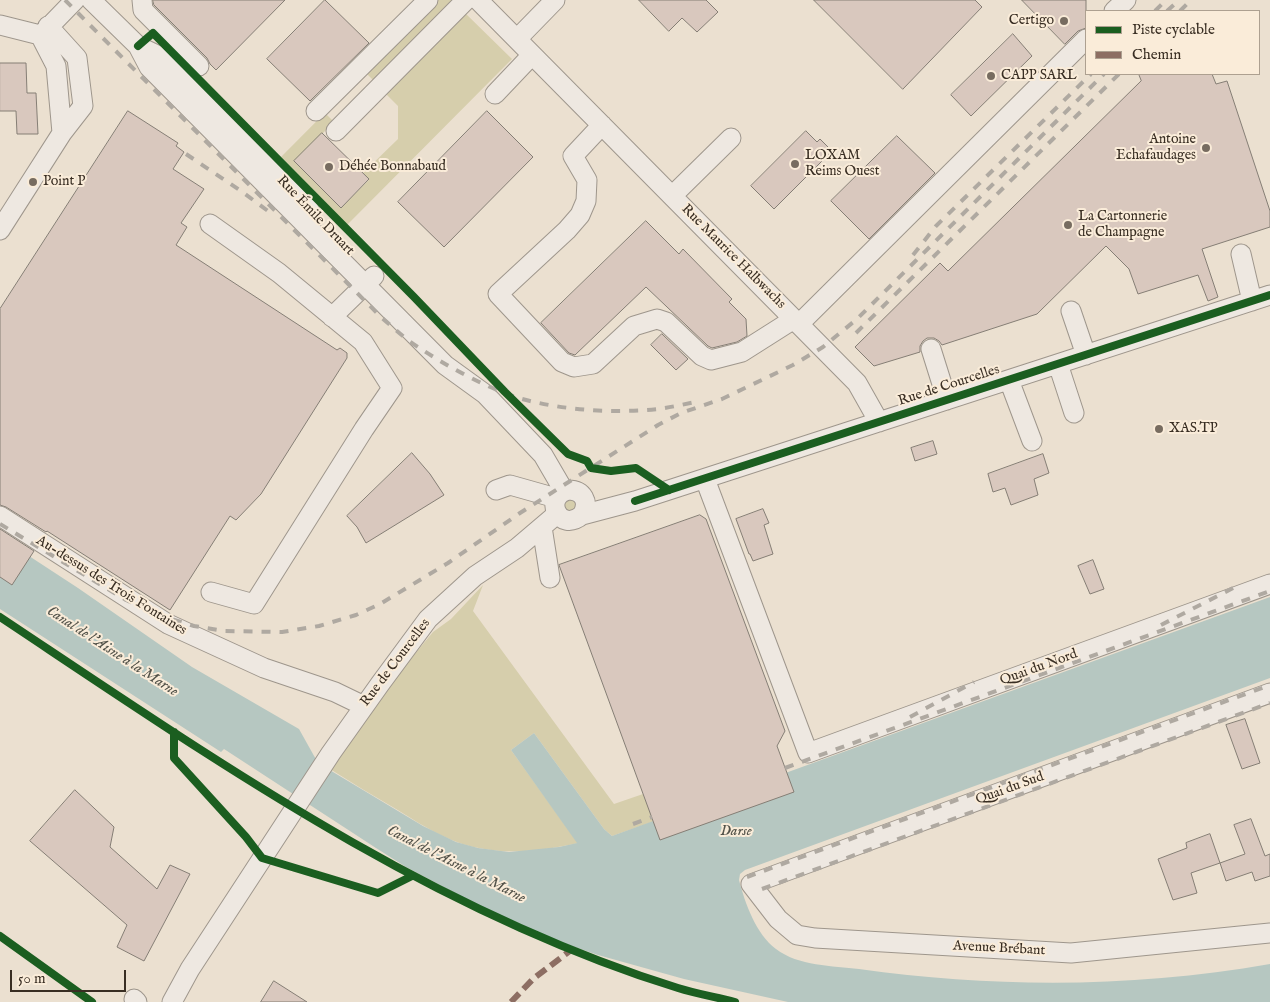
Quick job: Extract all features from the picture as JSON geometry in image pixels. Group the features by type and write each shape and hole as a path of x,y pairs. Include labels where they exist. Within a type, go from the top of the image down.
{"street":[{"path":"44,31 75,0"},
{"name":"Rue Émile Druart","path":"91,0 138,46 159,56 370,280 479,381 485,394 543,455 559,501"},
{"path":"142,0 142,10 198,66"},
{"path":"316,111 428,0"},
{"path":"336,131 466,0"},
{"name":"Rue Maurice Halbwachs","path":"478,0 858,383 879,422"},
{"path":"517,39 556,0"},
{"path":"1115,10 1126,0"},
{"path":"0,25 44,31"},
{"path":"0,230 62,133 56,66 44,31"},
{"path":"797,321 1085,40"},
{"path":"495,94 532,55"},
{"name":"Rue Maurice Halbwachs","path":"602,125 573,156 587,180 586,200 580,215 567,230 498,294 562,362 574,367 593,364 634,326 657,319 666,322 702,356 711,360 742,352 797,321"},
{"name":"Rue Maurice Halbwachs","path":"672,196 731,138"},
{"path":"210,224 279,273 363,342 392,388 364,429 254,604 211,592"},
{"name":"Rue de Courcelles","path":"559,501 567,520 575,520 582,515 705,479 1261,298 1241,254"},
{"path":"332,316 370,280"},
{"path":"1071,311 1086,355"},
{"name":"Rue de Courcelles","path":"931,348 947,400"},
{"path":"1058,364 1074,413"},
{"name":"Rue de Courcelles","path":"1009,380 1032,441"},
{"name":"Quai du Nord","path":"705,479 808,753 1270,584"},
{"path":"496,490 510,485 559,501"},
{"name":"Rue de Courcelles","path":"172,1002 190,969 331,753 428,619 475,576 517,548 542,527 568,490 576,491 583,496 635,501"},
{"path":"582,515 586,506 583,496"},
{"name":"Au-dessus des Trois Fontaines","path":"0,516 168,624 264,668 335,692 364,706"},
{"path":"542,527 550,578"},
{"name":"Quai du Sud","path":"750,884 1270,693"},
{"name":"Avenue Brébant","path":"750,884 778,919 797,935 815,938 1071,953 1270,933"}],"shaded area":[{"path":"437,0 452,0 455,3 375,82 367,74 326,114 334,122 295,161 341,207 369,180 363,173 398,139 398,106 384,92 463,11 512,59 347,225 281,157"},
{"path":"559,499 582,500 571,518"},
{"path":"483,585 473,611 614,804 643,794 655,821 612,836 604,829 534,733 511,750 578,843 541,850 516,851 491,850 468,846 446,838 426,827 330,769 370,708 433,632 451,619"}],"water":[{"path":"0,537 78,588 192,667 299,729 318,763 423,826 456,842 478,848 509,852 559,847 577,843 511,750 534,733 604,829 612,836 1270,597 1270,678 745,870 740,874 739,880 752,918 769,943 785,955 805,962 962,980 1065,983 1168,978 1270,964 1270,1002 788,1002 684,979 598,955 557,941 470,901 406,867 224,749 221,752 0,609"}],"building":[{"path":"153,0 285,0 216,70 207,58 154,5"},
{"path":"325,0 369,43 310,101 267,59"},
{"path":"639,0 706,0 718,12 697,32 682,18 669,31"},
{"path":"814,0 975,0 982,7 903,89"},
{"name":"Certigo","path":"1022,0 1086,0 1085,28 1078,31 1065,44"},
{"name":"CAPP SARL","path":"1013,34 1032,56 971,116 951,95"},
{"path":"0,63 26,63 27,93 36,93 38,134 17,134 16,111 0,111"},
{"name":"La Cartonnerie de Champagne","path":"1139,75 1212,75 1216,84 1227,81 1270,211 1270,227 1202,249 1218,297 1208,301 1198,275 1138,294 1129,269 1106,246 1037,314 942,345 934,338 927,338 920,346 920,352 874,366 855,347 940,263 948,271 1141,81"},
{"path":"128,111 178,143 176,146 184,152 173,169 204,189 181,223 187,227 176,245 337,350 340,348 347,353 347,358 261,494 236,520 230,516 170,610 47,531 0,505 0,309"},
{"path":"487,111 533,157 444,247 398,202"},
{"name":"LOXAM Reims Ouest","path":"806,131 817,142 820,139 832,151 774,209 751,186"},
{"name":"Déhée Bonnabaud","path":"322,133 369,179 341,208 294,161"},
{"path":"897,136 935,173 869,239 831,201"},
{"path":"646,221 679,254 683,249 732,299 729,302 746,319 747,336 737,342 712,348 646,287 575,355 569,353 541,323"},
{"path":"662,334 688,359 676,370 651,345"},
{"path":"933,441 937,454 915,461 911,448"},
{"path":"412,453 430,474 444,495 366,543 357,527 347,516"},
{"path":"1043,454 1049,473 1034,479 1038,495 1011,505 1005,488 993,492 988,474"},
{"path":"763,509 769,523 764,525 773,554 753,561 736,519"},
{"path":"700,515 706,519 785,731 777,746 794,792 660,840 559,565"},
{"path":"0,529 34,551 12,585 0,577"},
{"path":"1093,560 1104,589 1090,594 1078,566"},
{"path":"1245,719 1260,763 1242,769 1226,725"},
{"path":"75,790 114,827 110,847 157,889 170,865 190,874 144,961 117,947 127,925 30,841"},
{"path":"1251,819 1265,856 1270,854 1270,876 1255,881 1252,872 1226,881 1220,863 1245,854 1234,825"},
{"path":"1210,834 1220,863 1191,873 1197,893 1173,900 1158,859 1187,848 1186,843"},
{"path":"274,981 307,1002 261,1002"}],"railway":[{"path":"65,0 382,318 430,355 487,386 516,397 546,404 578,409 626,411 658,409 699,401"},
{"path":"1156,10 1166,0"},
{"path":"1168,10 1179,0"},
{"path":"1181,10 1191,0"},
{"path":"913,255 936,226 1090,75"},
{"path":"0,524 126,600 162,616 194,626 225,631 282,632 319,626 356,615 380,604 448,563 520,513 658,425 681,413 722,399 793,365 823,347 857,319 1103,75"},
{"path":"856,333 1118,75"},
{"path":"186,154 272,214"},
{"path":"1161,625 1237,586"},
{"path":"785,768 1270,591"},
{"path":"910,717 974,682"},
{"path":"747,877 1270,685"},
{"path":"762,889 1270,703"},
{"path":"633,824 652,817"}],"marked path":[{"path":"511,1002 533,979 571,950"}],"cycle path":[{"path":"138,46 153,33 568,454 587,461 591,468 611,471 636,468 669,490"},
{"path":"635,501 1270,295"},
{"path":"0,617 244,777 327,827 411,874 498,918 586,956 678,988 735,1002"},
{"path":"174,732 174,758 246,837 262,858 378,893 412,876"},
{"path":"0,936 92,1002"}],"place":[{"name":"Certigo","path":"1064,21"},
{"name":"CAPP SARL","path":"991,76"},
{"name":"Antoine Echafaudages","path":"1206,148"},
{"name":"LOXAM Reims Ouest","path":"795,164"},
{"name":"Déhée Bonnabaud","path":"329,167"},
{"name":"Point P","path":"33,182"},
{"name":"La Cartonnerie de Champagne","path":"1068,225"},
{"name":"XAS.TP","path":"1159,429"}],"water label":[{"name":"Canal de l'Aisne à la Marne","path":"112,652"},
{"name":"Darse","path":"736,832"},
{"name":"Canal de l'Aisne à la Marne","path":"456,865"}]}
